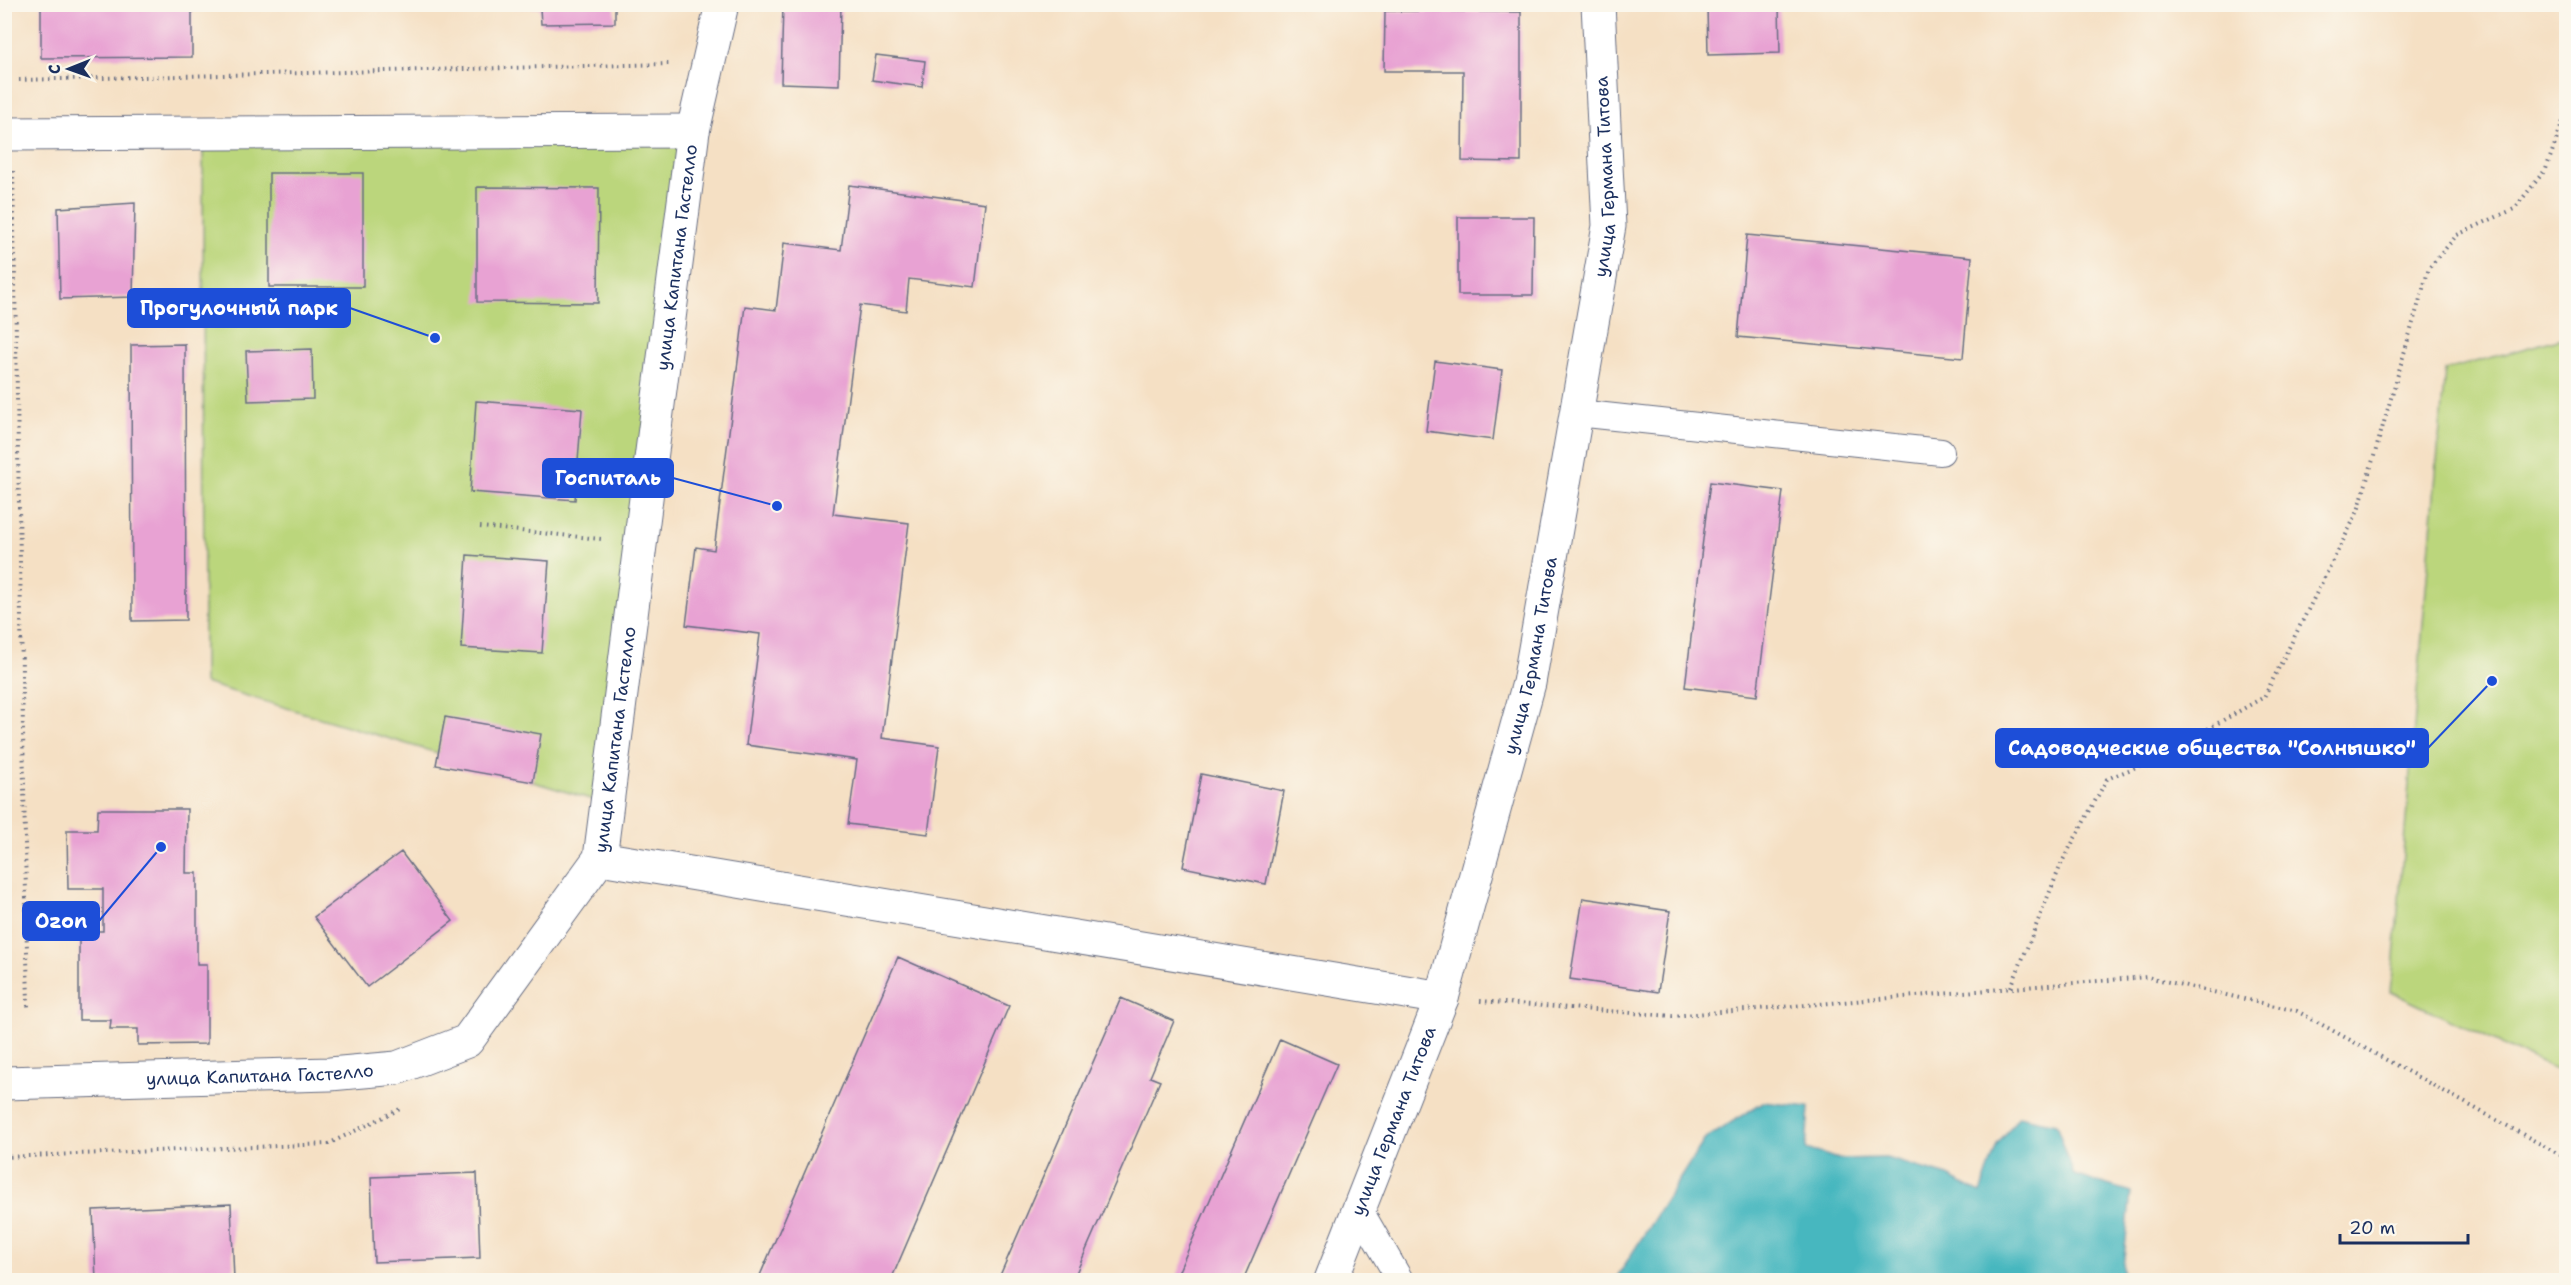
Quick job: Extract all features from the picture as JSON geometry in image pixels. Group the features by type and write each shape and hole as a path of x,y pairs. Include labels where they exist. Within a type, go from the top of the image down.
{"street":[{"name":"улица Капитана Гастелло","path":"4,1083 330,1074 397,1068 467,1041 600,858 693,131 722,4"},
{"name":"улица Германа Титова","path":"1330,1281 1442,998 1530,683 1609,226 1598,4"},
{"path":"8,134 693,131"},
{"path":"600,858 1442,998"}],"lane":[{"path":"1577,413 1941,452"},
{"path":"1359,1209 1400,1281"}],"path":[{"path":"19,80 708,63"},
{"path":"2011,987 2062,862 2107,779 2153,760 2264,697 2358,511 2429,268 2457,235 2514,209 2546,169 2566,113"},
{"path":"8,134 28,1008"},
{"path":"480,527 641,543"},
{"path":"1442,998 1672,1016 2147,977 2297,1011 2566,1158"}],"green space":[{"path":"693,131 607,804 204,683 203,133"},
{"path":"2566,337 2566,1075 2391,992 2445,370"}],"water":[{"path":"1763,1102 1809,1107 1806,1149 1839,1159 1886,1158 1948,1176 1980,1193 1997,1145 2019,1116 2056,1124 2074,1175 2131,1192 2122,1277 2125,1280 1615,1280 1705,1139"}],"building":[{"path":"41,4 192,4 192,57 41,58"},
{"path":"515,4 615,4 615,23 541,24 540,8 515,8"},
{"path":"783,4 841,4 839,85 781,83"},
{"path":"1707,4 1779,4 1780,53 1708,55"},
{"path":"1385,11 1521,12 1521,162 1462,161 1463,71 1384,71"},
{"path":"876,55 925,61 922,87 872,80"},
{"path":"269,173 363,173 363,287 269,287"},
{"path":"849,185 985,203 975,287 909,279 906,311 860,305 833,514 909,523 882,738 939,746 928,834 848,824 857,760 746,745 760,634 686,625 696,547 714,550 745,306 776,310 784,243 841,250"},
{"path":"477,187 599,188 598,303 477,302"},
{"path":"135,203 133,297 60,299 58,208"},
{"path":"1458,217 1534,217 1533,295 1458,295"},
{"path":"1747,235 1972,257 1963,358 1738,337"},
{"path":"185,344 186,620 132,621 131,345"},
{"path":"312,349 313,399 248,401 246,351"},
{"path":"1435,361 1502,370 1493,440 1426,431"},
{"path":"476,401 582,409 575,500 470,492"},
{"path":"1710,482 1783,491 1757,696 1685,687"},
{"path":"467,555 549,561 542,653 461,648"},
{"path":"445,717 541,734 533,782 436,765"},
{"path":"1201,774 1284,791 1266,884 1183,867"},
{"path":"98,809 187,809 186,873 197,873 197,964 207,964 207,1044 138,1045 138,1029 110,1029 111,1020 79,1020 79,931 103,931 103,889 68,889 67,830 97,830"},
{"path":"401,852 453,921 367,987 314,917"},
{"path":"1583,898 1670,911 1658,992 1570,979"},
{"path":"898,957 1009,1006 891,1280 758,1280"},
{"path":"1121,998 1174,1021 1150,1077 1160,1081 1073,1280 998,1280"},
{"path":"1280,1039 1337,1064 1243,1280 1175,1280"},
{"path":"477,1173 480,1258 374,1262 371,1177"},
{"path":"231,1204 234,1280 96,1280 93,1210"}],"place":[{"name":"Прогулочный парк","path":"435,338"},
{"name":"Госпиталь","path":"777,506"},
{"name":"Садоводческие общества \"Солнышко\"","path":"2492,681"},
{"name":"Ozon","path":"161,847"}]}
